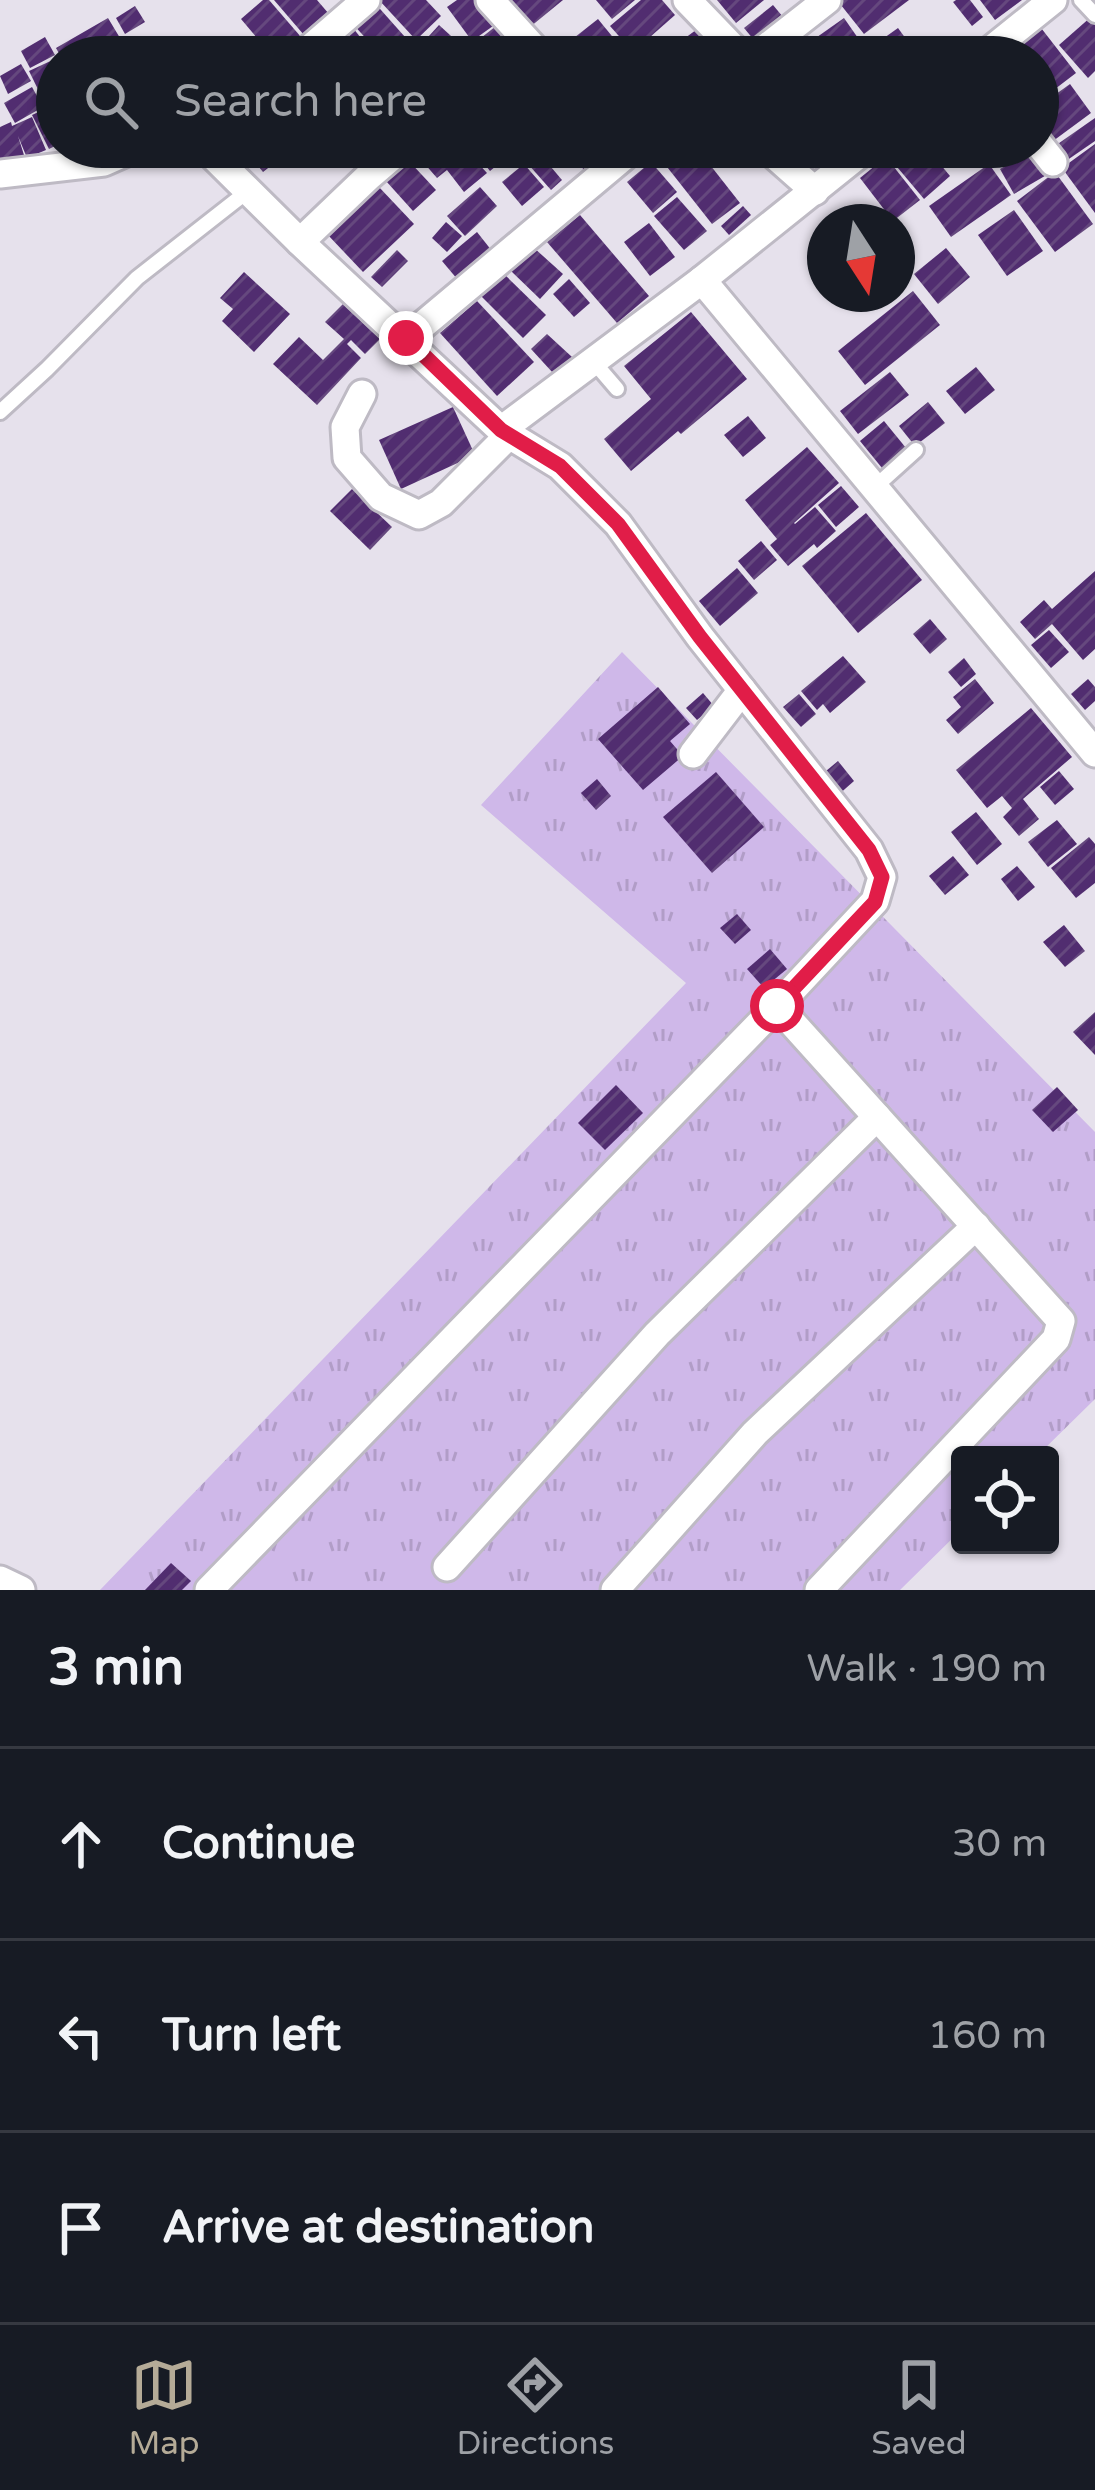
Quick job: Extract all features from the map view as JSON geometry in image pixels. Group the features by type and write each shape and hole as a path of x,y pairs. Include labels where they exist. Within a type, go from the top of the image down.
{"street":[{"path":"324,36 366,0"},
{"path":"490,0 516,36"},
{"path":"687,0 722,36"},
{"path":"781,36 827,0"},
{"path":"1008,36 1053,0"},
{"path":"0,174 52,168"},
{"path":"209,1590 777,1006 875,902 882,877 869,850 618,524 560,466 505,432 225,168"},
{"path":"299,242 380,168"},
{"path":"406,338 606,168"},
{"path":"789,168 815,191"},
{"path":"362,394 345,428 347,458 381,497 419,515 441,503 505,432 843,168"},
{"path":"702,280 1095,753"},
{"path":"693,754 742,690"},
{"path":"777,1006 1061,1321 1056,1339 819,1590"},
{"path":"446,1567 657,1334 877,1117"},
{"path":"615,1590 755,1433 976,1226"},
{"path":"0,1580 21,1590"}],"lane":[{"path":"1081,0 1095,15"},
{"path":"0,412 137,278 248,191"},
{"path":"593,361 617,389"},
{"path":"875,488 916,450"}],"green space":[{"path":"622,652 1095,1132 1095,1399 1047,1446 951,1446 951,1540 900,1590 100,1590 686,983 481,805"}],"building":[{"path":"269,0 300,36 255,36 241,19"},
{"path":"274,0 317,0 329,14 304,35"},
{"path":"379,0 426,0 441,16 420,36 412,36"},
{"path":"457,0 474,0 493,26 479,36 468,36 447,7"},
{"path":"507,0 563,0 530,27"},
{"path":"596,0 635,0 612,19"},
{"path":"641,0 662,0 675,15 651,36 619,36 610,26"},
{"path":"717,0 764,0 736,23"},
{"path":"837,0 909,0 864,34"},
{"path":"970,0 983,17 972,26 953,2"},
{"path":"980,0 1022,0 995,20"},
{"path":"373,1 404,36 364,36 350,21"},
{"path":"773,5 783,17 759,36 751,36 744,28"},
{"path":"135,6 145,22 125,34 116,18"},
{"path":"1092,16 1095,71 1088,78 1059,45"},
{"path":"108,18 119,36 77,36"},
{"path":"844,18 857,36 819,36"},
{"path":"598,19 612,36 576,36"},
{"path":"1038,24 1047,36 1022,36"},
{"path":"439,25 451,36 429,36"},
{"path":"496,26 504,36 484,36"},
{"path":"36,42 36,65 30,68 21,51"},
{"path":"1059,51 1076,73 1059,86"},
{"path":"21,64 31,81 8,94 0,76"},
{"path":"1070,84 1091,113 1059,137 1059,92"},
{"path":"32,87 36,94 36,111 15,123 4,103"},
{"path":"32,117 36,154 27,158 18,136 24,155 0,164 0,127 11,122 12,126"},
{"path":"1095,118 1095,141 1063,163 1059,143"},
{"path":"1095,144 1095,213 1062,168"},
{"path":"400,168 415,168 436,190 413,211 386,181"},
{"path":"428,168 482,168 487,173 464,192 447,170 437,178"},
{"path":"519,168 527,168 544,187 522,206 502,182"},
{"path":"532,168 552,168 562,180 551,190"},
{"path":"644,168 656,168 677,192 653,213 627,182"},
{"path":"668,168 712,168 740,203 712,224"},
{"path":"872,168 895,168 920,200 915,204 880,204 860,178"},
{"path":"898,168 943,168 950,176 924,199"},
{"path":"983,168 992,168 1011,195 951,237 929,206"},
{"path":"1047,168 1050,173 1014,194 1000,169"},
{"path":"1055,172 1093,224 1055,252 1017,201"},
{"path":"378,186 414,224 363,272 327,234"},
{"path":"480,187 497,206 465,236 447,216"},
{"path":"677,197 707,231 684,250 654,216"},
{"path":"743,206 751,215 729,235 721,226"},
{"path":"1014,210 1043,251 1007,276 978,235"},
{"path":"580,215 649,296 617,323 547,242"},
{"path":"446,222 462,236 447,252 432,238"},
{"path":"649,223 675,257 650,276 624,242"},
{"path":"477,232 492,251 458,280 442,261"},
{"path":"533,247 563,274 540,299 511,271"},
{"path":"946,248 970,277 938,304 915,273"},
{"path":"397,250 408,261 382,287 371,277"},
{"path":"244,272 290,314 254,352 222,321 233,309 220,298"},
{"path":"503,273 546,315 523,338 481,296"},
{"path":"569,279 590,303 574,317 553,294"},
{"path":"915,294 940,325 865,385 838,351 887,312 915,312"},
{"path":"477,301 534,362 497,396 440,333"},
{"path":"343,304 380,339 365,354 351,340 347,344 361,358 317,405 273,364 299,337 323,360 344,339 325,322"},
{"path":"691,312 747,379 631,471 604,439 651,399 624,366"},
{"path":"547,334 572,357 553,373 531,349"},
{"path":"976,367 995,390 965,414 946,391"},
{"path":"890,372 909,395 858,434 840,411"},
{"path":"928,402 945,423 915,446 899,426"},
{"path":"453,407 475,455 401,489 379,440"},
{"path":"748,416 766,438 743,457 724,435"},
{"path":"884,421 906,448 882,468 860,441"},
{"path":"807,447 839,483 794,523 815,507 836,531 788,566 770,545 777,539 745,500"},
{"path":"841,486 859,507 836,527 818,505"},
{"path":"352,489 392,527 370,550 330,511"},
{"path":"866,513 922,580 858,633 802,566"},
{"path":"761,541 777,560 754,580 738,561"},
{"path":"737,568 758,593 720,626 699,601"},
{"path":"1095,571 1095,649 1083,660 1052,624 1035,639 1020,622 1044,600 1052,609"},
{"path":"930,619 947,639 930,654 913,634"},
{"path":"1049,630 1069,652 1051,668 1031,645"},
{"path":"843,656 866,682 830,713 823,704 817,710 801,691"},
{"path":"964,658 976,674 961,687 948,672"},
{"path":"975,679 994,703 958,734 946,720 961,707 953,697"},
{"path":"1088,679 1095,687 1095,701 1085,710 1071,694"},
{"path":"658,687 690,724 670,741 683,756 643,790 598,739"},
{"path":"703,693 714,706 697,720 686,708"},
{"path":"799,694 816,714 801,727 783,707"},
{"path":"1031,708 1072,757 1023,799 1039,819 1019,836 1003,817 1012,808 1002,796 987,808 956,770"},
{"path":"838,761 854,781 837,796 820,776"},
{"path":"1059,771 1074,789 1055,805 1040,787"},
{"path":"716,772 764,827 712,873 663,817"},
{"path":"597,779 611,796 596,810 581,793"},
{"path":"976,812 1002,844 977,865 951,832"},
{"path":"1057,820 1077,844 1048,867 1028,842"},
{"path":"1089,837 1095,844 1095,883 1076,898 1051,868"},
{"path":"953,856 969,875 945,895 929,876"},
{"path":"1017,866 1035,887 1018,901 1001,879"},
{"path":"737,914 751,930 735,944 720,928"},
{"path":"1064,925 1085,951 1065,967 1043,942"},
{"path":"770,949 787,969 764,988 747,969"},
{"path":"1095,1012 1095,1055 1073,1032"},
{"path":"616,1085 643,1113 605,1150 578,1123"},
{"path":"1057,1087 1078,1110 1053,1132 1032,1110"},
{"path":"171,1563 191,1581 182,1590 145,1590"}],"route":[{"path":"406,338 501,430 560,466 618,524 700,637 869,850 882,877 875,902 777,1006"}]}
